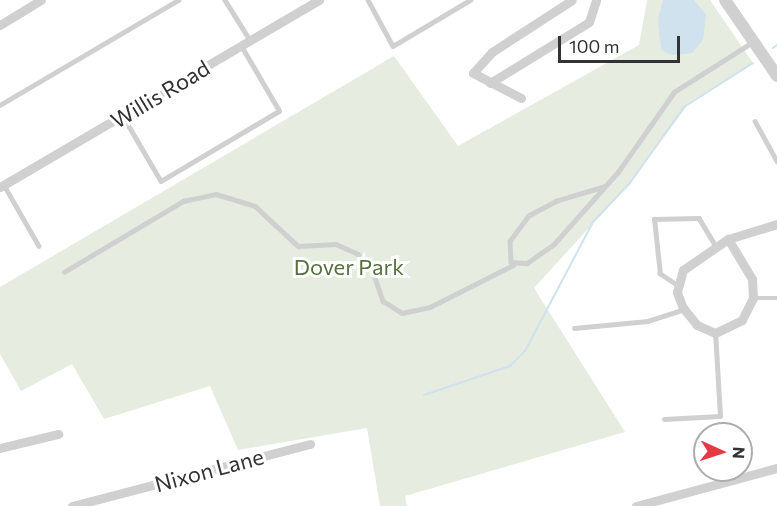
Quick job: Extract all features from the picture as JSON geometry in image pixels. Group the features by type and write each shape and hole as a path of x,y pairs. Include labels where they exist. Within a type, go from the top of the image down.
{"street":[{"path":"0,25 41,0"},
{"name":"Willis Road","path":"2,186 319,0"},
{"path":"522,98 473,73 478,65 546,14 572,0"},
{"path":"490,83 589,22 596,0"},
{"path":"725,0 777,76"},
{"path":"728,239 752,279 753,298 742,320 715,333 697,325 684,309 678,286 682,270 728,239 777,224"},
{"path":"0,448 58,434"},
{"name":"Nixon Lane","path":"72,506 310,444"},
{"path":"636,506 777,468"}],"lane":[{"path":"0,105 178,0"},
{"path":"225,0 250,40"},
{"path":"368,0 393,46 470,0"},
{"path":"64,272 183,201 216,194 255,206 298,246 336,244 358,254 372,269 383,301 402,313 430,307 513,265 524,264 548,250 604,187 674,92 753,41"},
{"path":"123,116 161,181 279,111 241,46"},
{"path":"755,121 777,161"},
{"path":"2,186 39,246"},
{"path":"513,265 510,241 529,216 557,201 604,187"},
{"path":"678,286 660,274 654,219 699,218 716,246"},
{"path":"753,298 777,298"},
{"path":"573,328 648,321 684,309"},
{"path":"664,419 720,416 715,333"}],"green space":[{"name":"Dover Park","path":"647,0 710,0 753,63 690,102 630,183 534,288 625,432 405,496 407,506 380,506 367,428 238,450 210,386 104,419 72,364 21,391 0,354 0,287 394,56 458,146 639,45"}],"water":[{"path":"663,0 694,0 706,15 703,40 692,53 673,55 661,50 658,19"}],"waterway":[{"path":"773,48 777,45"},
{"path":"424,395 510,366 525,351 593,222 630,183 684,107 753,63"}]}
